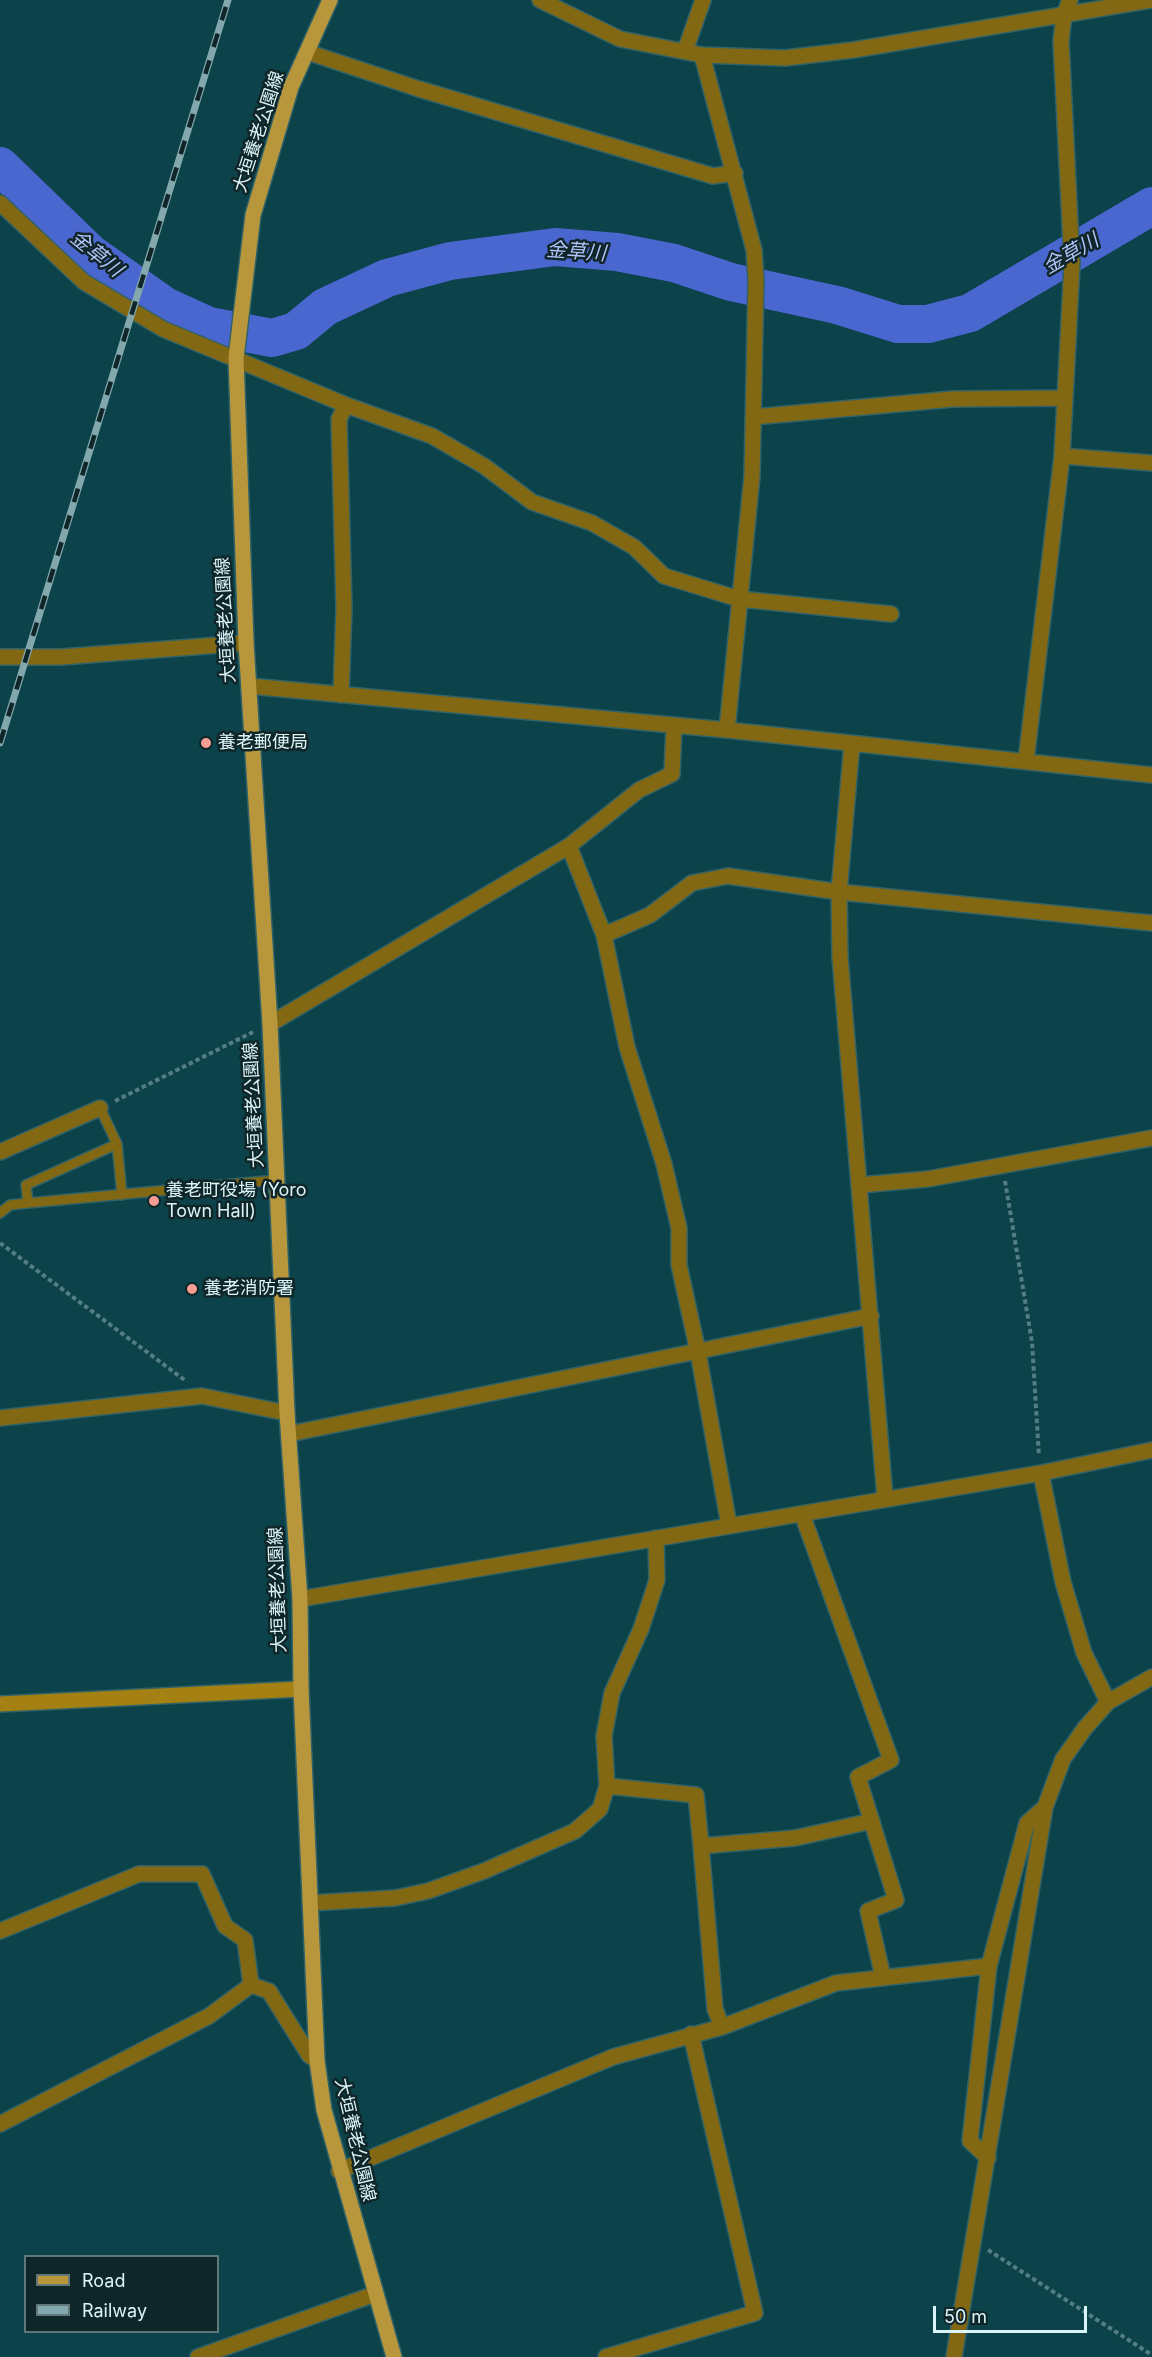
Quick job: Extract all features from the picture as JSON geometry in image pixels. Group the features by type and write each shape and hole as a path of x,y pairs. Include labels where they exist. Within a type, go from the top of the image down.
{"main road":[{"name":"大垣養老公園線","path":"330,0 291,87 253,215 236,358 246,643 270,1024 287,1413 300,1599 301,1689 317,2061 324,2110 339,2171 394,2357"}],"street":[{"path":"540,0 620,39 702,55 786,57 831,53 1152,0"},
{"path":"685,51 703,0"},
{"path":"1026,761 1062,456 1072,264 1061,41 1064,15 1070,0"},
{"path":"307,52 431,93 713,176 735,173"},
{"path":"702,55 754,250 756,280 753,476 727,730"},
{"path":"0,203 84,282 163,329 346,405 432,436 484,466 532,502 592,523 634,547 664,576 739,599 891,614"},
{"path":"753,417 953,399 1065,398"},
{"path":"341,694 344,608 339,419 346,405"},
{"path":"1062,456 1152,463"},
{"path":"0,657 61,657 246,643"},
{"path":"249,686 727,730 1152,775"},
{"path":"270,1024 569,846 639,790 672,774 675,726"},
{"path":"852,743 839,892 840,957 885,1498"},
{"path":"569,846 604,936 627,1047 664,1164 679,1228 679,1264 698,1352 729,1525"},
{"path":"604,936 650,915 692,883 728,876 839,892 1152,923"},
{"path":"0,1152 100,1108"},
{"path":"860,1185 928,1179 1152,1138"},
{"path":"289,1434 871,1316"},
{"path":"0,1418 202,1396 287,1413"},
{"path":"300,1599 1041,1473 1152,1450"},
{"path":"1041,1473 1063,1582 1084,1653 1108,1702"},
{"path":"802,1514 891,1760 858,1777 896,1900 868,1911 884,1977"},
{"path":"310,1903 394,1898 428,1891 484,1871 575,1831 600,1809 607,1786 604,1736 612,1693 641,1629 657,1580 656,1538"},
{"path":"954,2357 1046,1807 1063,1759 1085,1728 1108,1702 1152,1677"},
{"path":"0,1704 301,1689"},
{"path":"607,1786 696,1795 715,2009 722,2026"},
{"path":"988,2158 970,2142 989,1966 1027,1823 1046,1807"},
{"path":"701,1846 795,1838 872,1821"},
{"path":"0,1931 139,1875 202,1874 225,1926 245,1940 251,1985"},
{"path":"339,2171 613,2057 722,2026 836,1983 989,1966"},
{"path":"251,1985 269,1991 309,2055 317,2061"},
{"path":"0,2124 209,2016 251,1985"},
{"path":"606,2357 634,2353 755,2313 691,2034"},
{"path":"198,2357 375,2294"}],"lane":[{"path":"100,1108 117,1144 122,1195"},
{"path":"28,1203 26,1185 117,1144"},
{"path":"0,1213 10,1205 277,1180"}],"path":[{"path":"100,1108 270,1024"},
{"path":"1002,1166 1032,1342 1041,1473"},
{"path":"0,1244 175,1371 202,1396"},
{"path":"975,2242 1152,2355"}],"waterway":[{"name":"金草川","path":"0,166 90,253 165,306 209,326 272,338 296,331 325,307 387,278 450,261 555,247 617,252 674,263 731,282 837,305 898,324 928,324 970,313 1152,206"}],"railway":[{"path":"0,743 228,0"}],"place":[{"name":"養老郵便局","path":"206,743"},
{"name":"養老町役場 (Yoro Town Hall)","path":"154,1201"},
{"name":"養老消防署","path":"192,1289"}]}
